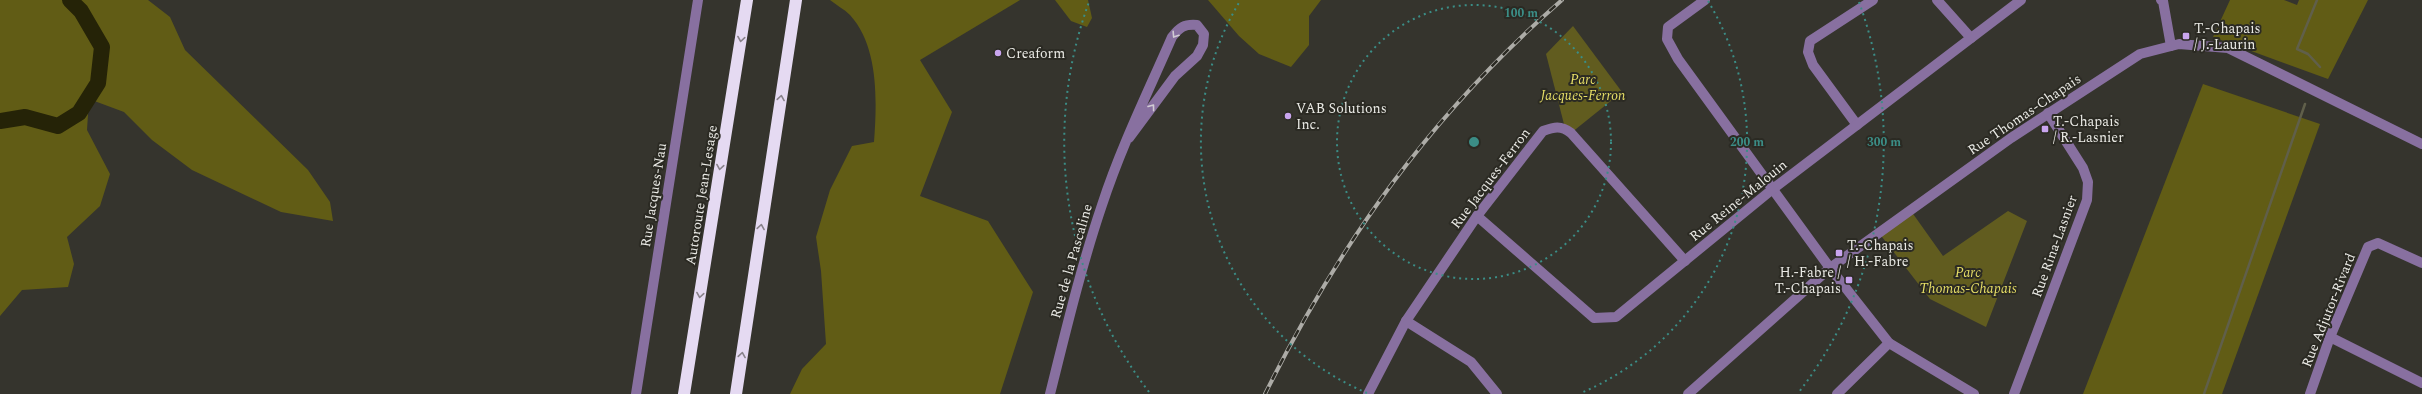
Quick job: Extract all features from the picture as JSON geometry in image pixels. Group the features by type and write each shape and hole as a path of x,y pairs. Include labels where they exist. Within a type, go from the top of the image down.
{"highway":[{"name":"Autoroute Jean-Lesage","path":"684,394 747,0"},
{"path":"736,394 796,0"}],"street":[{"name":"Rue Jacques-Nau","path":"636,394 698,0"},
{"path":"1705,0 1668,27 1668,39 1678,59 1774,188 1830,268 1889,344 1974,394"},
{"path":"1857,124 1813,65 1808,52 1810,41 1873,0"},
{"path":"1937,0 1971,38"},
{"name":"Rue Reine-Malouin","path":"1477,216 1594,318 1616,317 1774,188 2021,0"},
{"path":"2161,0 2163,1 2171,46"},
{"name":"Rue de la Pascaline","path":"1050,394 1083,264 1102,203 1128,138 1172,37 1178,29 1186,24 1197,25 1204,34 1203,45 1196,56 1175,76 1128,138"},
{"name":"Rue Thomas-Chapais","path":"1688,394 1830,268 2048,114 2140,54 2179,44 2228,48 2272,68 2422,144"},
{"name":"Rue Rina-Lasnier","path":"2014,394 2087,200 2088,182 2083,168 2048,114"},
{"name":"Rue Jacques-Ferron","path":"1368,394 1406,321 1477,216 1544,130 1555,126 1565,128 1684,261"},
{"name":"Rue Adjutor-Rivard","path":"2310,394 2330,337 2368,247 2378,243 2422,263"},
{"path":"1406,321 1471,362 1497,394"},
{"path":"2330,337 2422,383"},
{"path":"1837,394 1889,344"}],"green space":[{"name":"Parc Jacques-Ferron","path":"1573,26 1622,92 1571,133 1565,128 1546,54"},
{"name":"Parc Thomas-Chapais","path":"1911,211 1943,256 2008,211 2027,221 1986,327 1930,299 1879,233"}],"shaded area":[{"path":"0,0 148,0 170,17 185,50 308,170 330,202 333,221 281,212 192,170 152,140 124,112 89,99 87,130 110,174 100,206 67,237 74,264 68,287 22,290 0,316"},
{"path":"830,0 1020,0 920,60 952,112 920,196 988,221 1033,292 1000,394 790,394 802,369 826,344 821,271 816,237 830,190 852,146 874,142 876,109 874,75 871,58 859,28 850,15"},
{"path":"1055,0 1088,0 1092,18 1087,27 1071,21"},
{"path":"1208,0 1321,0 1309,16 1309,45 1291,67 1259,54 1239,36"},
{"path":"2230,0 2284,0 2297,5 2299,0 2368,0 2328,79 2213,37"},
{"path":"2203,84 2320,124 2222,394 2083,394"}],"waterway":[{"path":"0,121 25,117 58,126 79,113 98,83 102,47 81,11 70,0"},
{"path":"2317,0 2297,49 2308,54 2320,67"},
{"path":"2204,394 2305,104"}],"railway":[{"path":"1265,394 1294,338 1325,284 1358,232 1393,182 1431,134 1471,88 1515,43 1562,0"}],"place":[{"name":"T.-Chapais / J.-Laurin","path":"2186,36"},
{"name":"Creaform","path":"998,53"},
{"name":"VAB Solutions Inc.","path":"1288,116"},
{"name":"T.-Chapais / R.-Lasnier","path":"2045,129"},
{"name":"T.-Chapais / H.-Fabre","path":"1839,253"},
{"name":"H.-Fabre / T.-Chapais","path":"1849,280"}]}
